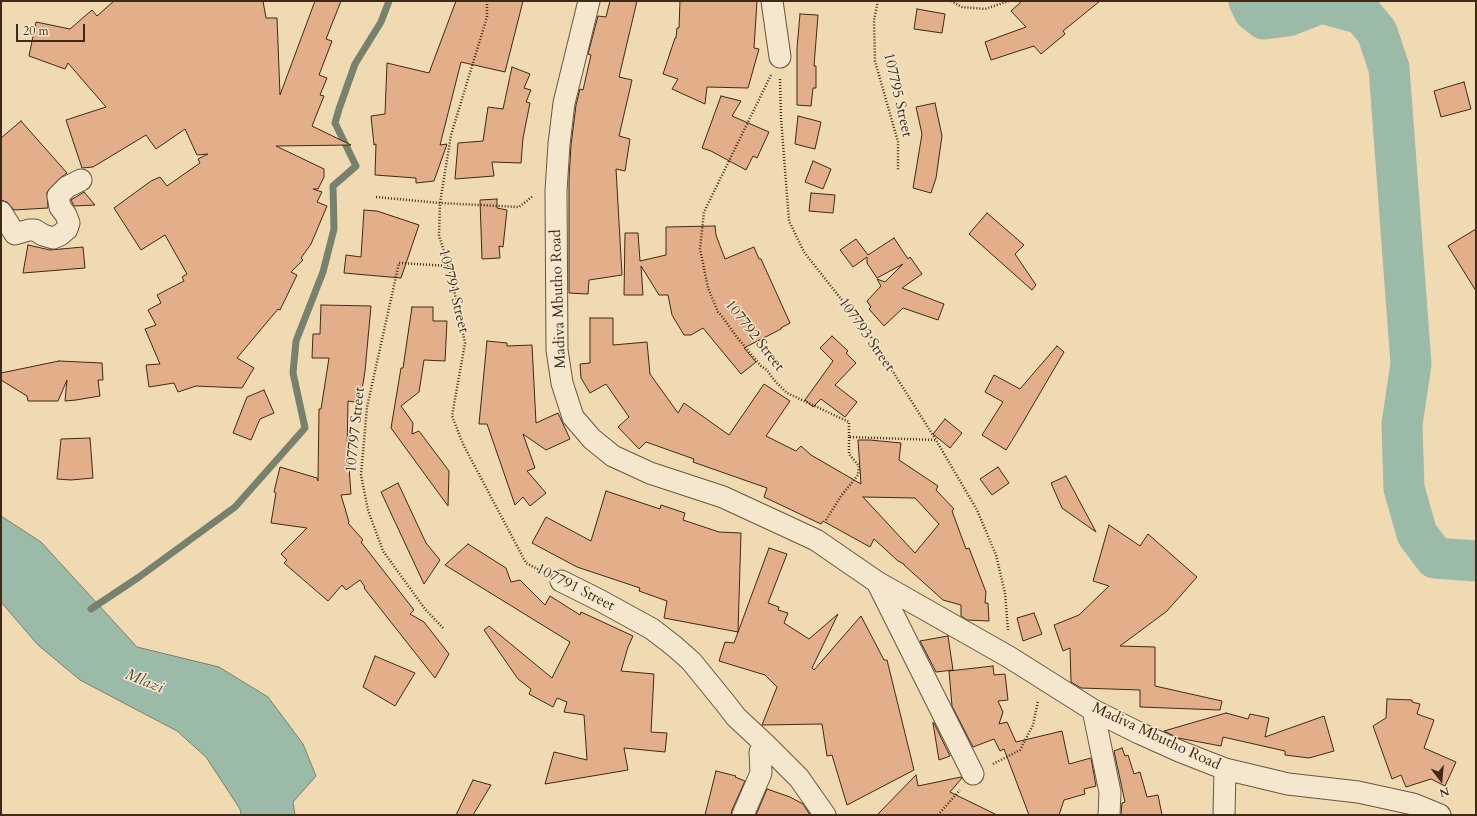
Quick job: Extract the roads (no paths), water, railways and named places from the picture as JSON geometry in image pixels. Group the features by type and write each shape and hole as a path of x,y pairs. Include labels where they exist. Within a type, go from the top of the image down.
{"street":[{"name":"Madiva Mbutho Road","path":"589,1 564,103 559,144 556,191 557,350 562,383 573,417 592,440 613,456 650,473 723,497 816,540 877,582 1045,678 1093,710 1145,736 1226,769 1288,784 1372,795 1413,804 1440,815"},
{"path":"772,1 780,57"},
{"path":"1,212 15,234 34,230 53,238 60,235 67,229 69,223 66,215 60,207 58,196 67,187 80,180"},
{"name":"107791 Street","path":"561,581 652,629 691,661 736,718 765,744 798,778 825,815"},
{"name":"Madiva Mbutho Road","path":"877,582 973,774"},
{"path":"1093,710 1110,792 1109,815"},
{"path":"743,815 761,773 760,752 765,744"},
{"path":"1224,815 1226,769"}],"water":[{"name":"Mlazi","path":"1,516 41,542 137,647 219,667 268,697 303,744 316,776 293,802 295,815 241,815 240,809 206,757 177,731 80,680 38,645 1,602"}],"waterway":[{"path":"91,609 139,577 235,507 305,428 293,373 296,341 323,272 334,229 333,186 356,166 335,123 355,64 381,22 389,1"},
{"path":"1249,1 1254,11 1264,19 1288,16 1321,3 1362,14 1377,32 1389,68 1411,364 1402,424 1404,488 1417,534 1435,558 1476,561"}]}
